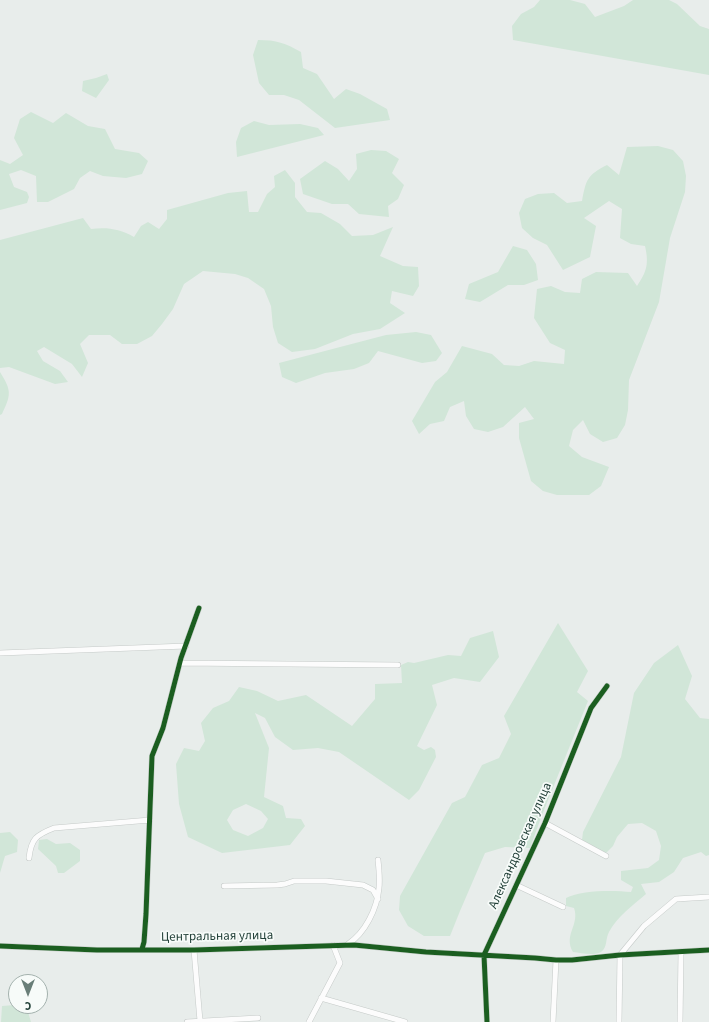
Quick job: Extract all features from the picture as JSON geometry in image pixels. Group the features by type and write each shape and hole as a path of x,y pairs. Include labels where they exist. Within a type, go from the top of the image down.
{"street":[{"path":"142,949 146,914 152,756 163,728 180,663 199,608"},
{"path":"0,653 186,646"},
{"path":"180,663 398,665"},
{"name":"Александровская улица","path":"487,1022 484,955 545,823 591,708 607,686"},
{"path":"29,858 30,846 34,840 46,831 54,828 150,820"},
{"path":"545,823 606,856"},
{"path":"347,945 360,933 378,899 380,887 378,860"},
{"path":"224,886 277,885 294,881 326,881 363,885 373,890 378,899"},
{"path":"516,885 563,908"},
{"path":"619,1022 620,955 644,926 676,899 709,897"},
{"path":"309,1022 340,963 333,945"},
{"name":"Центральная улица","path":"0,946 97,950 194,950 347,945 374,946 426,952 556,960 709,950"},
{"path":"194,950 200,1021"},
{"path":"680,952 680,1022"},
{"path":"553,1022 556,960"},
{"path":"321,998 405,1022"},
{"path":"187,1022 258,1018"}],"green space":[{"path":"540,0 570,0 585,4 595,17 624,6 633,0 669,0 677,4 700,26 709,29 709,75 513,40 512,26 521,14 534,7"},
{"path":"258,40 281,43 301,52 303,68 317,74 334,99 346,89 360,94 387,109 390,120 335,128 299,100 284,95 269,95 259,83 253,55"},
{"path":"107,74 109,80 96,98 82,91 83,81"},
{"path":"31,112 53,123 66,113 88,126 105,129 115,149 139,153 148,161 142,174 126,178 103,176 90,171 80,178 74,189 48,202 37,202 36,176 21,170 9,174 14,187 27,192 29,197 27,203 0,210 0,160 10,164 23,155 14,138 20,119"},
{"path":"254,121 269,125 300,124 318,128 324,135 237,157 236,142 241,128"},
{"path":"658,146 673,150 683,161 686,176 685,192 670,238 659,302 629,380 628,410 625,425 617,438 603,442 590,434 583,420 573,430 569,446 582,457 609,467 601,486 589,495 557,495 543,491 531,481 519,438 519,423 534,419 525,407 503,427 488,432 474,429 466,416 464,401 450,407 444,421 430,424 419,434 412,421 435,382 447,372 462,346 492,354 504,365 519,366 534,361 564,364 565,350 550,343 534,318 537,289 551,286 565,292 580,293 582,279 596,272 628,273 637,286 643,276 647,263 645,246 631,244 620,238 622,209 609,201 584,218 596,226 590,257 563,270 547,245 533,238 522,228 519,213 525,199 538,194 554,193 567,203 582,201 586,183 595,172 607,165 619,175 627,147"},
{"path":"371,150 386,151 399,159 392,173 404,185 398,199 388,206 389,217 359,214 348,204 332,204 303,194 300,179 325,161 338,169 349,181 357,169 356,154"},
{"path":"285,170 295,183 295,197 307,212 321,213 340,224 352,236 373,235 393,227 380,256 403,266 418,267 419,286 413,296 392,291 390,303 405,313 380,329 353,334 315,349 292,352 278,343 273,327 271,306 264,289 248,278 235,274 203,271 184,284 173,309 152,336 137,344 122,344 110,335 89,335 80,344 88,363 82,377 72,364 44,347 37,351 43,361 60,371 68,382 55,384 9,367 0,368 0,240 83,218 91,229 113,229 134,237 141,226 148,222 159,229 167,219 167,210 228,193 247,191 249,212 258,212 267,194 275,187 274,176"},
{"path":"513,246 527,250 536,264 538,280 524,285 508,285 480,302 465,299 469,284 498,272"},
{"path":"416,332 431,335 442,353 436,361 422,363 378,351 369,363 354,369 325,373 296,383 282,377 279,363 386,335"},
{"path":"0,372 7,384 9,393 5,408 0,415"},
{"path":"558,623 588,671 577,692 588,701 530,848 505,847 485,853 450,936 424,936 408,926 399,910 400,896 452,803 465,797 482,765 499,758 511,734 504,716"},
{"path":"493,631 499,657 480,682 454,678 432,685 437,705 417,746 424,750 431,747 435,750 436,757 419,790 409,800 339,752 318,748 293,750 275,737 265,718 255,713 269,748 264,797 283,806 286,818 301,819 305,826 290,845 222,853 188,837 179,804 176,764 184,748 199,751 205,741 201,723 213,708 229,701 239,687 257,691 278,701 306,695 352,726 375,699 375,684 402,683 401,665 408,662 414,663 448,655 461,656 470,638","holes":["246,804 261,811 268,819 263,828 248,836 233,830 227,820 233,810"]},
{"path":"678,645 692,676 685,699 700,718 709,719 709,855 706,856 701,852 683,858 674,872 659,882 641,884 646,894 616,921 609,932 605,948 601,952 591,954 573,952 570,946 570,940 575,914 574,908 566,906 566,898 572,895 588,892 631,892 633,887 621,880 621,871 648,868 659,860 661,846 656,831 642,823 628,824 617,837 613,846 606,853 582,840 583,832 621,757 634,693 654,663"},
{"path":"10,832 18,840 17,852 5,856 0,873 0,833"},
{"path":"47,839 56,844 70,843 80,850 80,861 64,873 58,873 56,866 38,849 39,840"},
{"path":"2,1006 8,1006 8,1014 29,1014 31,1022 1,1022"}],"cycle path":[{"path":"142,949 146,914 152,756 163,728 181,658 199,608"},
{"path":"487,1022 484,955 545,823 591,708 607,686"},
{"path":"0,946 97,950 194,950 354,945 426,952 556,960 709,950"}]}
